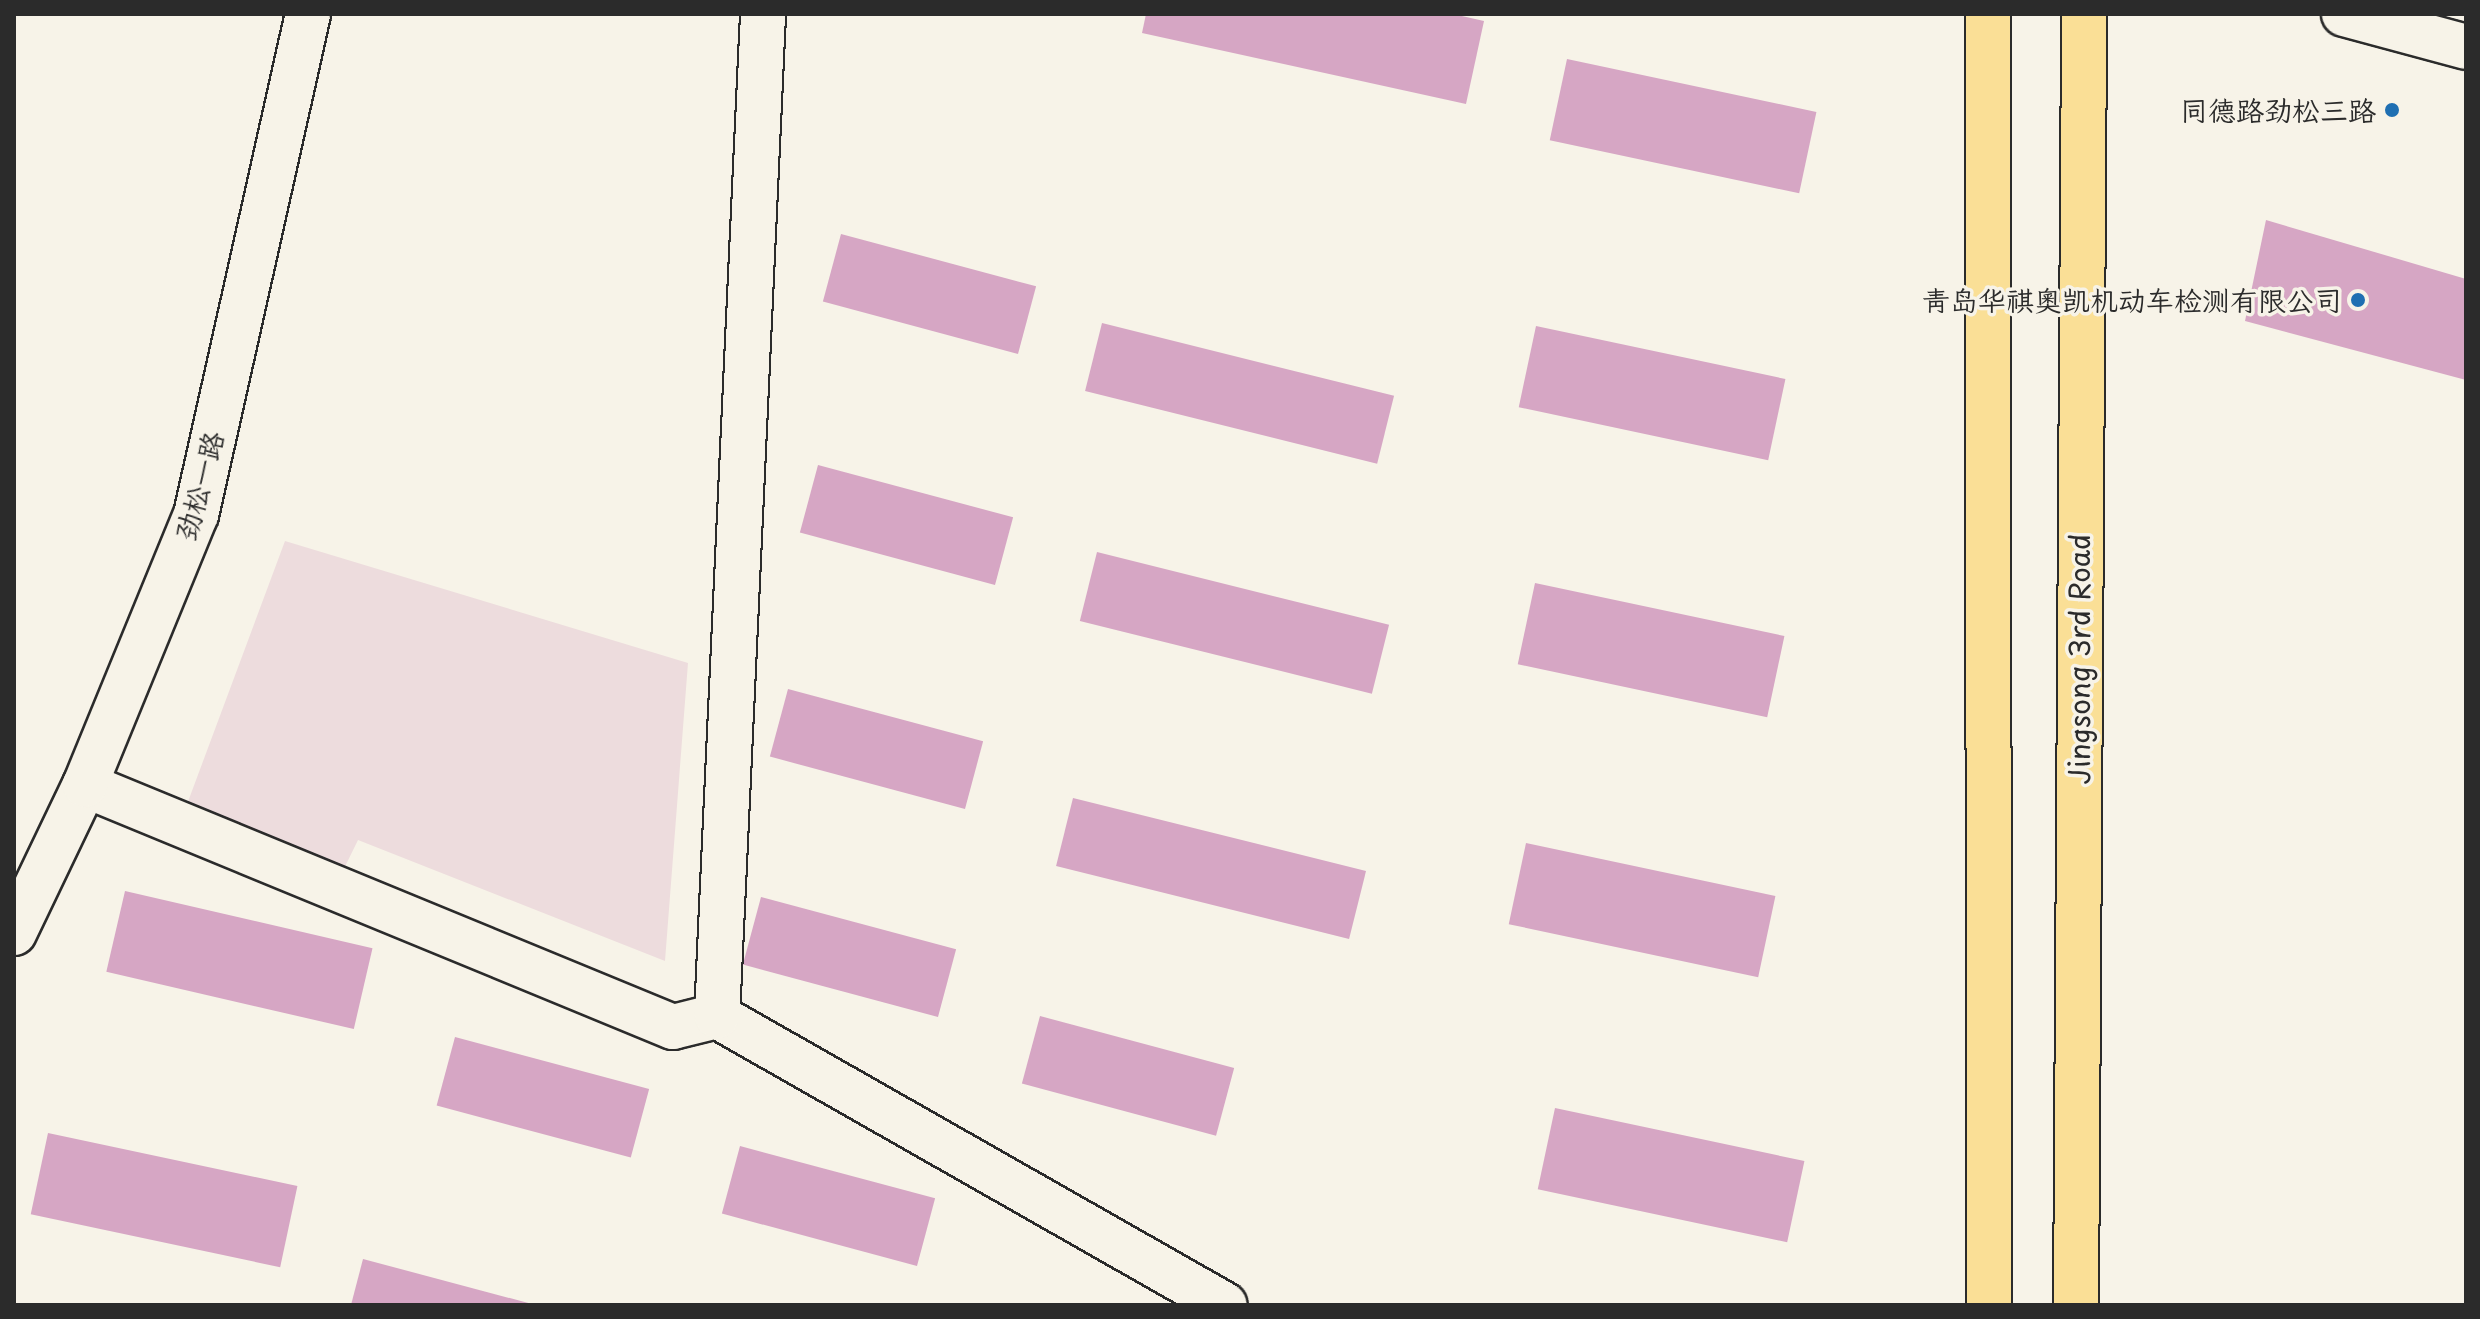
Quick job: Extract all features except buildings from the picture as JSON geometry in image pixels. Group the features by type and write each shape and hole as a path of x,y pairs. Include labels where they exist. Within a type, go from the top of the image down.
{"main road":[{"path":"1988,14 1989,1305"},
{"name":"Jingsong 3rd Road","path":"2076,1305 2084,14"}],"street":[{"name":"劲松一路","path":"14,933 85,785 196,515 308,14"},
{"path":"717,1016 727,675 763,14"},
{"path":"2344,14 2466,47"},
{"path":"85,785 673,1027 717,1016 1225,1305"}],"shaded area":[{"path":"285,541 688,663 665,961 358,840 335,887 186,807"}],"place":[{"name":"同德路劲松三路","path":"2392,110"},
{"name":"青岛华祺奥凯机动车检测有限公司","path":"2358,300"}]}
